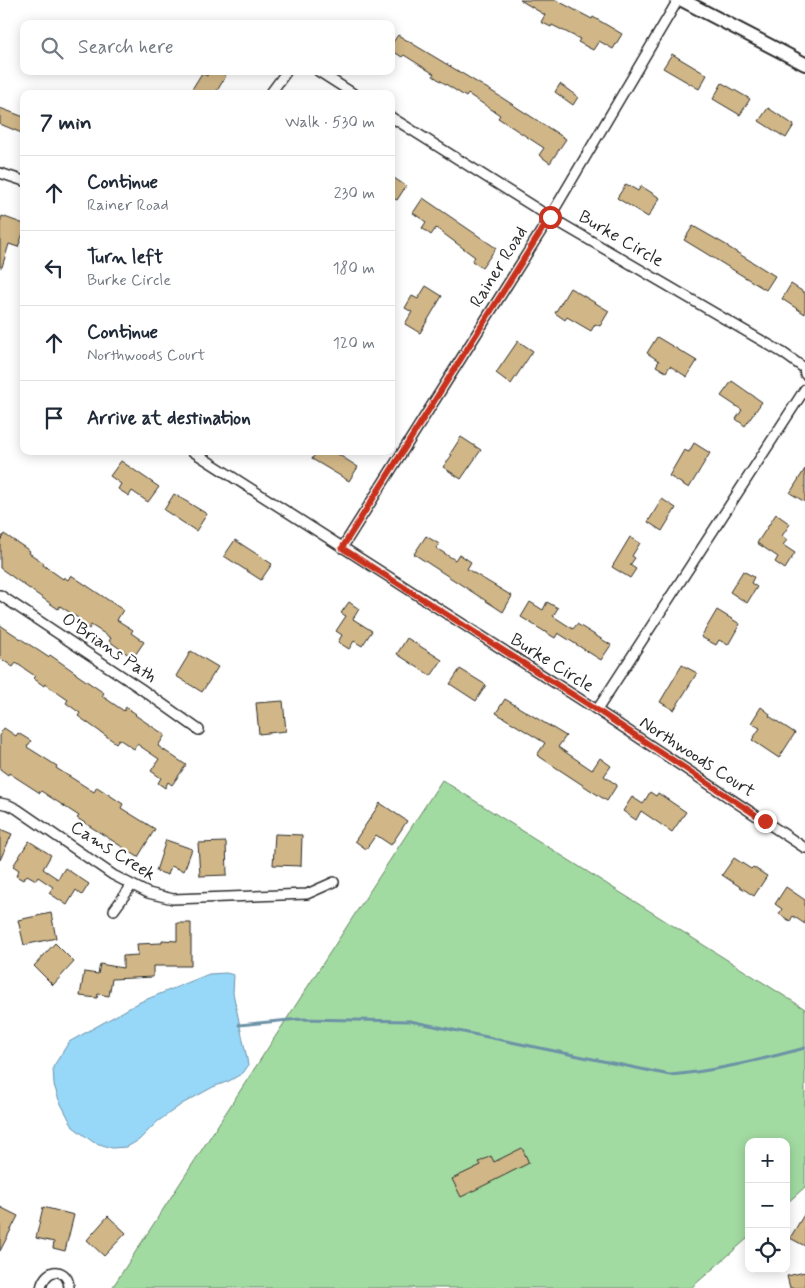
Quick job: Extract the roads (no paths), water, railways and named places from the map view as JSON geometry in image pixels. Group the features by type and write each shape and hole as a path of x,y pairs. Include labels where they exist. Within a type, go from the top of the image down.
{"main road":[{"path":"682,0 805,64"}],"street":[{"name":"Rainer Road","path":"342,548 550,217 678,0"},
{"path":"273,90 284,75"},
{"path":"324,75 348,90"},
{"name":"Burke Circle","path":"395,120 550,217 783,353 804,368 805,374"},
{"path":"0,173 20,180"},
{"name":"Burke Circle","path":"198,455 597,710 805,389"},
{"name":"O'Brians Path","path":"0,595 140,688 199,730"},
{"name":"Northwoods Court","path":"597,710 805,848"},
{"name":"Cams Creek","path":"0,803 17,809 114,875 132,885 148,893 173,899 307,894 334,882"},
{"path":"114,910 132,885"},
{"path":"40,1288 47,1274 57,1272 64,1275 68,1280 69,1288"}],"water":[{"path":"226,973 234,975 233,993 248,1066 243,1073 182,1104 157,1122 139,1140 127,1147 112,1148 93,1142 73,1127 59,1100 54,1085 53,1067 69,1042 140,1002 209,974"}],"waterway":[{"path":"239,1025 300,1019 410,1021 670,1075 721,1068 805,1048"}]}
